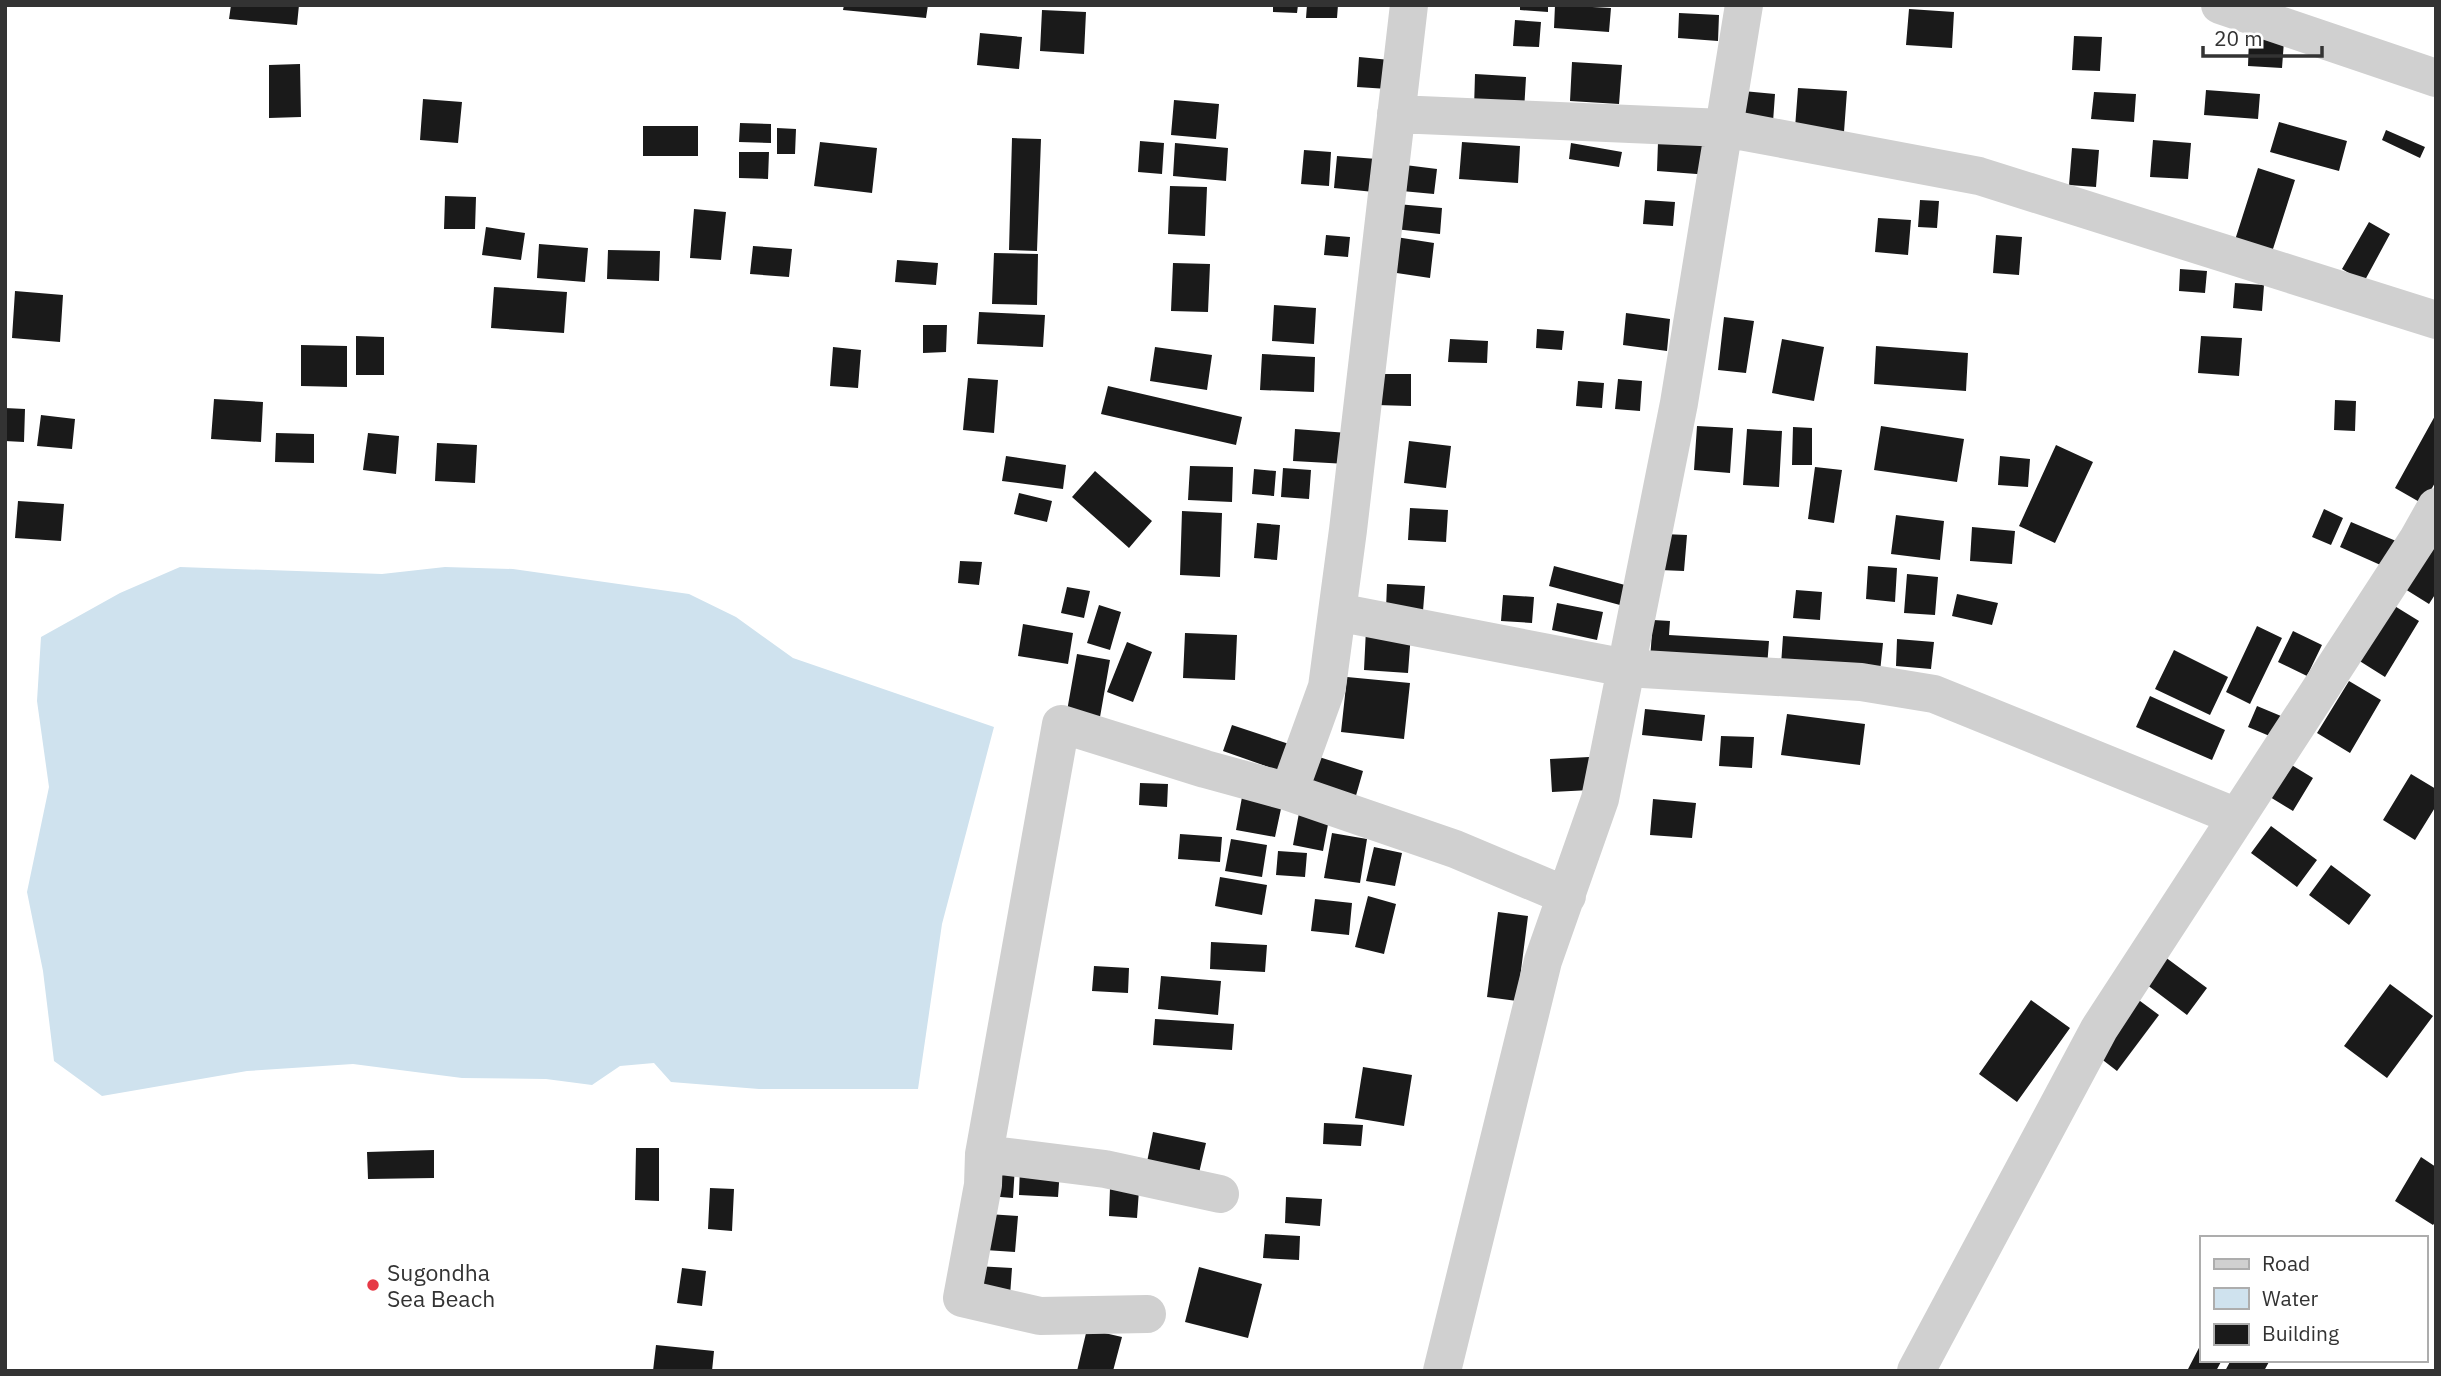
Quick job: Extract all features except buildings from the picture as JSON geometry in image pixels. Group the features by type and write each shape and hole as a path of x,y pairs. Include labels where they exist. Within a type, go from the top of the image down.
{"street":[{"path":"1289,792 1327,687 1409,5"},
{"path":"1442,1371 1543,961 1600,799 1679,403 1744,5"},
{"path":"2220,5 2436,78"},
{"path":"1396,114 1724,128 1979,176 2436,320"},
{"path":"1916,1371 2099,1029 2433,517"},
{"path":"1337,612 1626,668 1861,682 1934,694 2237,817"},
{"path":"1147,1314 1040,1316 961,1298 983,1185 984,1154 1061,724 1289,792 1455,849 1567,896"},
{"path":"984,1154 1105,1169 1220,1194"}],"water":[{"path":"180,567 382,574 445,567 513,569 689,594 736,617 793,658 994,727 942,924 918,1089 759,1089 671,1082 654,1063 620,1066 592,1085 546,1079 462,1078 353,1064 247,1071 102,1096 54,1061 43,971 27,892 49,787 37,701 41,637 120,593"}],"place":[{"name":"Sugondha Sea Beach","path":"373,1285"}]}
